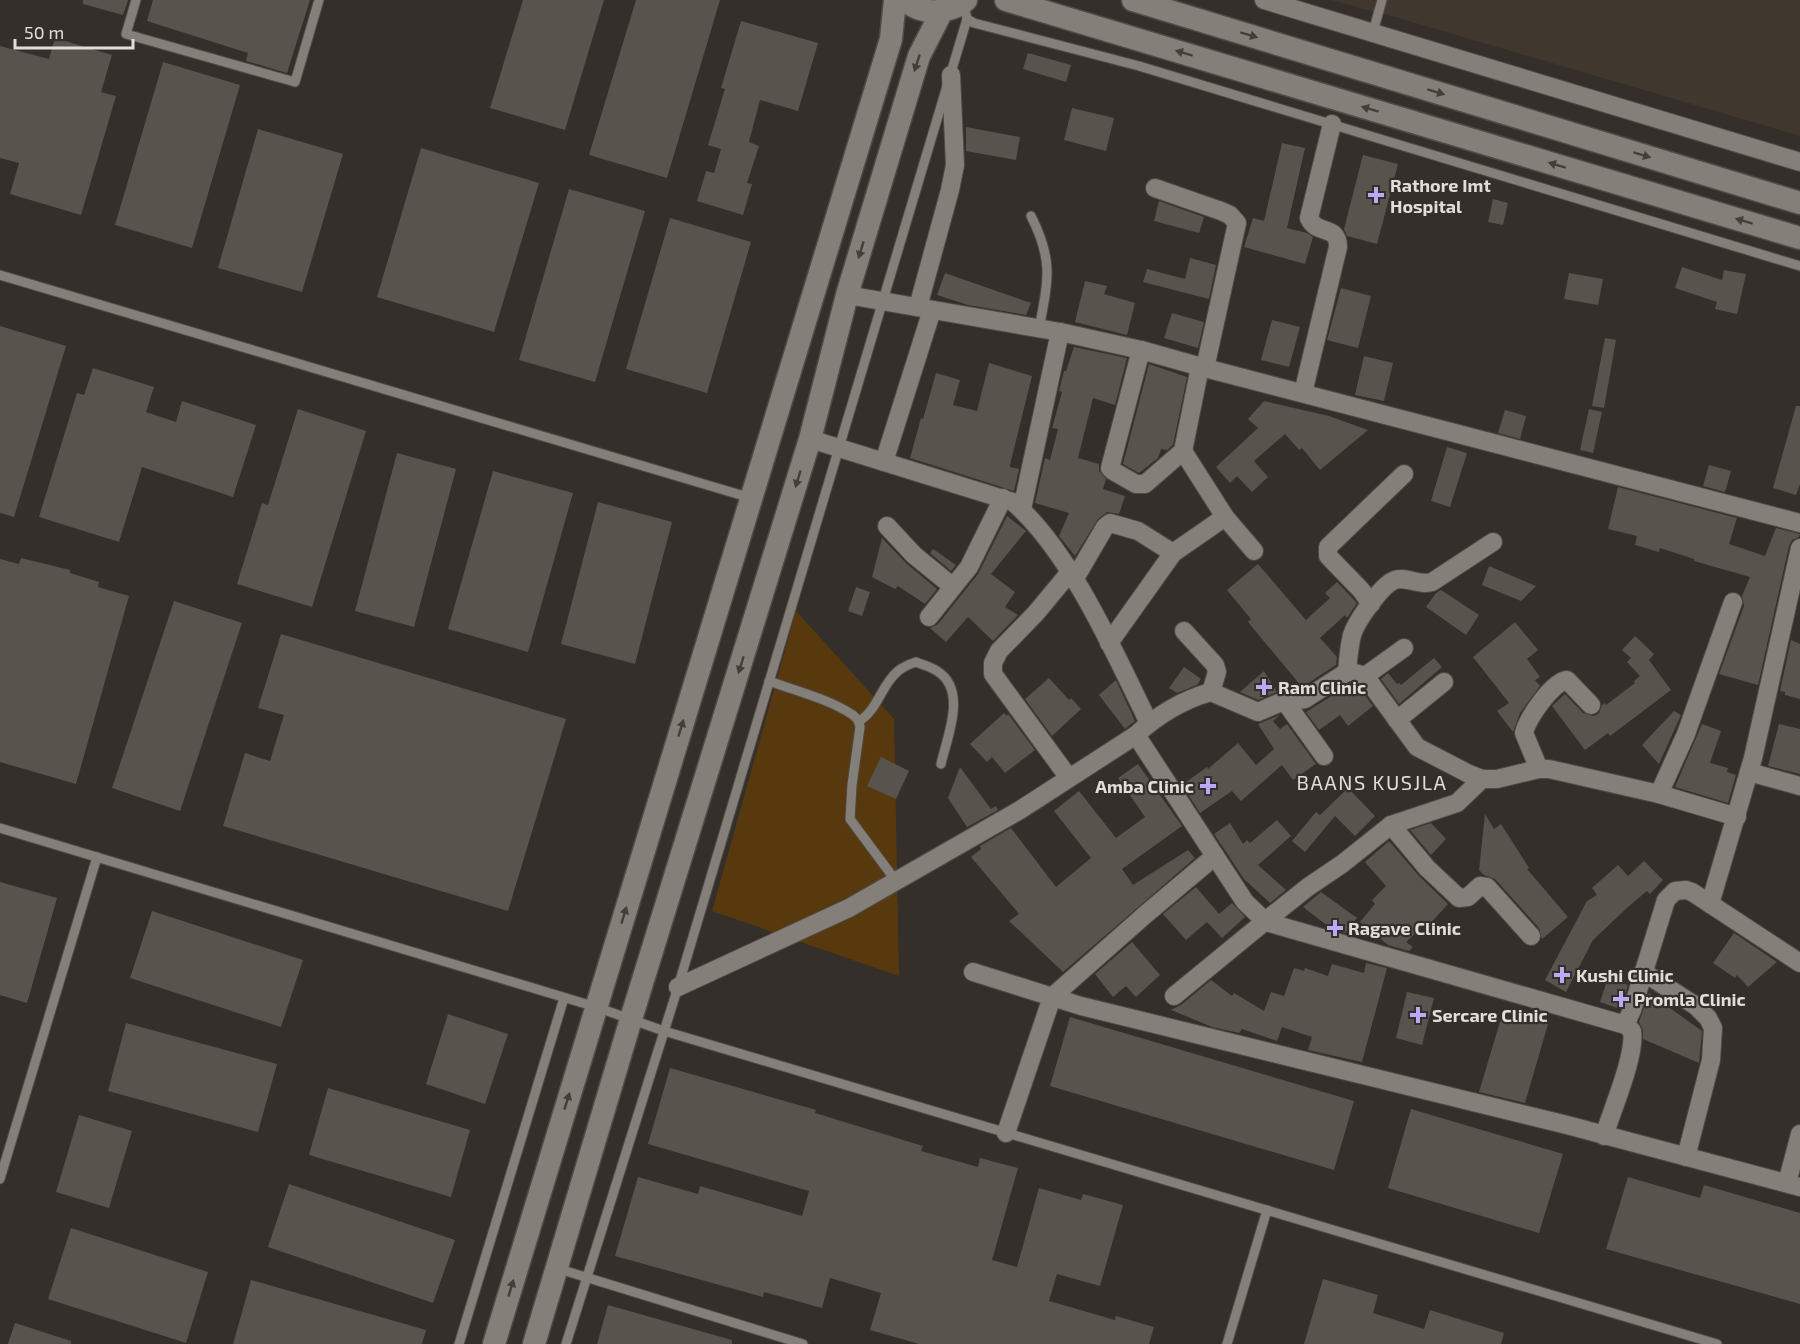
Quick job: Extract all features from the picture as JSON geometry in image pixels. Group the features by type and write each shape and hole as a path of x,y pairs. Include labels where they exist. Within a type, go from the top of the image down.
{"street":[{"path":"494,1344 891,39 895,0"},
{"path":"903,0 921,9 959,8"},
{"path":"1006,0 1800,238"},
{"path":"1133,0 1800,203"},
{"path":"1264,0 1800,162"},
{"path":"534,1344 631,1019 810,439 847,295 919,56 959,8"},
{"path":"884,462 925,309 955,165 951,75"},
{"path":"1303,393 1338,247 1338,238 1335,234 1317,228 1308,218 1332,124"},
{"path":"1141,350 1110,468 1136,484 1144,484 1183,451 1237,223 1230,215 1221,211 1155,188"},
{"path":"847,295 1060,332 1141,350 1800,523"},
{"path":"1022,509 1060,332"},
{"path":"810,439 1003,498 1022,509 1072,576 1109,643 1142,729 1215,856 1245,902 1266,922 1624,1023 1632,1031 1632,1041 1604,1136"},
{"path":"1183,451 1226,517 1254,551"},
{"path":"1371,604 1361,590 1328,556 1328,547 1404,474"},
{"path":"929,617 969,567 1003,498"},
{"path":"1109,643 1173,553 1226,517"},
{"path":"744,522 782,532"},
{"path":"1069,778 993,674 993,663 999,651 1072,576 1110,523 1138,531 1173,553"},
{"path":"887,526 914,555 952,586"},
{"path":"1347,672 1353,634 1371,604 1395,580 1427,584 1493,542"},
{"path":"1710,904 1749,772 1800,548"},
{"path":"1659,794 1686,734 1733,602"},
{"path":"1184,631 1215,665 1216,672 1211,692"},
{"path":"1365,676 1404,648"},
{"path":"678,987 849,908 1020,810 1185,702 1211,692 1254,712 1305,699 1347,672 1353,672 1365,676 1417,747 1482,779 1497,779 1539,769 1549,769 1659,794 1737,817"},
{"path":"1539,769 1524,733 1534,712 1557,684 1567,680 1591,705"},
{"path":"1397,720 1444,682"},
{"path":"1286,703 1324,756"},
{"path":"1749,772 1800,786"},
{"path":"1174,996 1308,887 1342,864 1391,825 1457,803 1482,779"},
{"path":"1391,825 1427,868 1460,898 1468,897 1480,886 1487,887 1531,936"},
{"path":"1006,1133 1052,997 1215,856"},
{"path":"1624,1023 1632,1010 1666,900 1672,893 1686,890 1800,963"},
{"path":"973,972 1080,1006 1794,1185 1800,1134"},
{"path":"1643,972 1696,1006 1708,1018 1713,1028 1711,1060 1686,1157"}],"lane":[{"path":"136,0 126,34 295,82 319,0"},
{"path":"1373,32 1382,0"},
{"path":"566,1344 678,987 951,75 959,8"},
{"path":"959,8 974,23 1139,66 1800,266"},
{"path":"1031,216 1043,240 1049,268 1039,329"},
{"path":"0,275 751,498"},
{"path":"859,721 870,715 883,688 898,670 916,662 939,672 951,689 955,707 941,764"},
{"path":"769,681 831,704 855,716 859,721 850,819 896,881"},
{"path":"0,828 1006,1133 1717,1344"},
{"path":"0,1179 97,857"},
{"path":"459,1344 564,998"},
{"path":"1227,1344 1267,1210"},
{"path":"556,1268 803,1344"}],"shaded area":[{"path":"1331,0 1800,0 1800,136 1402,19"},
{"path":"796,611 894,719 899,976 712,911"}],"building":[{"path":"83,0 128,0 123,15 83,4"},
{"path":"153,0 310,0 287,73 246,61 248,53 147,21"},
{"path":"523,0 604,0 565,130 490,108"},
{"path":"636,0 720,0 667,178 589,155"},
{"path":"741,21 818,43 798,111 760,100 749,142 759,146 747,183 752,184 743,215 697,201 706,171 714,173 721,149 708,145 725,89 721,88"},
{"path":"55,38 112,55 101,92 116,96 81,215 10,194 19,163 0,158 0,46 49,59"},
{"path":"1028,53 1071,65 1066,82 1023,69"},
{"path":"163,62 240,85 192,248 115,225"},
{"path":"1072,108 1114,118 1106,151 1064,140"},
{"path":"966,127 1020,137 1016,160 966,151"},
{"path":"258,129 343,154 302,292 218,268"},
{"path":"1282,143 1305,148 1287,228 1307,233 1313,237 1305,264 1244,247 1253,218 1264,221"},
{"path":"421,148 539,183 494,332 377,297"},
{"path":"1363,155 1398,164 1377,244 1347,236 1344,229"},
{"path":"569,189 645,211 595,382 519,360"},
{"path":"1493,199 1508,203 1503,225 1488,222"},
{"path":"1159,201 1204,217 1199,233 1154,221"},
{"path":"670,218 751,242 707,393 626,369"},
{"path":"1190,258 1216,265 1209,299 1143,282 1147,269 1185,279"},
{"path":"1682,267 1722,280 1724,270 1746,274 1737,314 1715,309 1717,302 1675,288"},
{"path":"945,273 1031,303 1026,315 968,305 937,295"},
{"path":"1569,273 1603,279 1598,305 1564,299"},
{"path":"1085,281 1107,286 1104,294 1135,303 1127,335 1075,322"},
{"path":"1341,288 1371,296 1358,348 1327,340"},
{"path":"1172,313 1204,322 1198,348 1164,338"},
{"path":"1272,320 1300,327 1289,367 1261,360"},
{"path":"0,326 66,346 14,517 0,513"},
{"path":"1605,338 1616,340 1604,408 1592,406"},
{"path":"1074,347 1127,358 1115,405 1093,398 1078,458 1099,464 1099,471 1106,479 1103,489 1125,496 1119,514 1107,512 1098,519 1075,556 1059,536 1069,513 1035,503 1045,458 1050,460 1058,429 1052,428 1062,392 1059,391"},
{"path":"1364,356 1393,363 1384,401 1355,395"},
{"path":"989,363 1032,376 1010,465 1010,467 1019,469 1014,491 910,458 936,373 960,380 953,405 977,411"},
{"path":"1149,364 1187,377 1173,445 1167,450 1161,449 1158,458 1139,473 1123,464"},
{"path":"93,368 154,387 146,412 176,422 182,401 256,425 233,497 142,467 119,542 39,517 77,393 84,395"},
{"path":"1264,401 1329,416 1368,430 1320,470 1302,448 1299,450 1285,434 1254,461 1268,477 1252,492 1237,476 1230,483 1216,467 1258,428 1248,419"},
{"path":"1796,406 1800,406 1800,484 1796,495 1773,488"},
{"path":"298,409 366,431 312,607 237,584 262,503 268,505"},
{"path":"1589,409 1602,412 1593,453 1580,450"},
{"path":"1505,410 1526,416 1520,439 1498,433"},
{"path":"1447,447 1467,453 1450,507 1431,501"},
{"path":"397,453 456,469 414,627 355,611"},
{"path":"1709,465 1731,471 1725,492 1703,486"},
{"path":"493,471 573,493 528,652 448,629"},
{"path":"1618,487 1737,518 1729,544 1765,556 1776,528 1800,534 1792,540 1789,546 1758,685 1719,674 1744,606 1742,596 1750,577 1694,561 1694,559 1660,548 1659,552 1635,545 1637,536 1608,529"},
{"path":"598,502 672,522 635,664 561,644"},
{"path":"1007,516 1026,531 991,574 1015,592 1005,607 1018,615 993,641 968,617 946,642 930,628 938,624 978,574"},
{"path":"882,538 907,564 937,589 925,604 898,586 895,589 872,577"},
{"path":"933,549 956,565 951,571 930,553"},
{"path":"21,558 70,570 70,573 99,582 98,587 129,596 76,784 0,762 0,559 19,564"},
{"path":"1258,564 1306,620 1330,598 1325,593 1337,582 1357,603 1347,618 1345,615 1320,638 1337,657 1336,665 1302,687 1248,622 1251,619 1227,590"},
{"path":"1489,566 1536,586 1521,601 1482,585"},
{"path":"856,587 870,592 862,616 848,611"},
{"path":"1441,590 1479,615 1466,635 1426,607"},
{"path":"174,601 242,623 180,811 112,788"},
{"path":"1515,622 1538,650 1527,659 1540,677 1535,680 1540,686 1520,713 1513,732 1497,711 1509,703 1473,657"},
{"path":"281,634 566,719 508,911 223,826 245,753 270,761 284,715 258,708"},
{"path":"1635,636 1654,654 1649,660 1671,690 1610,736 1608,733 1585,750 1552,706 1565,694 1583,713 1594,716 1599,713 1602,705 1605,703 1606,705 1635,683 1634,681 1640,676 1627,662 1631,658 1622,650"},
{"path":"1791,640 1800,644 1800,699 1785,695 1785,692 1780,691"},
{"path":"1434,658 1442,667 1399,704 1381,679 1388,673 1397,684 1401,685"},
{"path":"1184,667 1201,679 1197,685 1177,693 1169,688"},
{"path":"1264,671 1277,692 1258,700 1240,692"},
{"path":"1049,678 1069,700 1071,698 1081,709 1052,736 1025,699"},
{"path":"1116,680 1135,721 1125,729 1099,695"},
{"path":"1351,684 1358,686 1373,706 1348,726 1340,715 1319,730 1306,712"},
{"path":"1674,711 1681,715 1659,764 1642,745"},
{"path":"1004,713 1007,716 1008,714 1035,750 1005,773 992,757 987,762 970,744"},
{"path":"1280,715 1273,721 1280,729 1287,724 1316,764 1293,780 1282,765 1241,801 1232,791 1200,813 1182,785 1207,767 1208,769 1238,743 1256,765 1274,749 1258,724"},
{"path":"1702,724 1721,731 1710,763 1728,768 1727,772 1736,775 1728,803 1675,787"},
{"path":"1779,724 1800,729 1800,774 1768,766"},
{"path":"881,757 909,771 896,799 867,786"},
{"path":"1138,764 1182,826 1122,869 1133,885 1188,850 1195,858 1063,972 1009,921 1019,914 971,857 981,849 980,846 1011,828 1056,887 1091,858 1054,811 1079,791 1116,838 1145,817 1118,778"},
{"path":"960,767 991,809 996,806 998,810 967,827 948,798"},
{"path":"1348,788 1375,816 1355,836 1335,816 1305,852 1292,841 1316,812 1320,815"},
{"path":"1485,814 1494,829 1501,824 1529,868 1527,869 1568,917 1542,939 1539,928 1495,879 1484,875 1479,870"},
{"path":"1277,820 1291,836 1258,865 1286,890 1270,903 1244,879 1214,834 1230,823 1243,844 1247,840 1250,843"},
{"path":"1431,823 1446,839 1431,855 1410,830"},
{"path":"1389,841 1418,875 1448,904 1428,926 1425,924 1406,942 1413,947 1409,951 1388,945 1360,922 1375,904 1372,900 1386,886 1365,862"},
{"path":"1644,861 1663,880 1650,894 1647,891 1628,907 1593,940 1566,992 1545,980 1587,901 1597,895 1592,888 1618,865 1628,876"},
{"path":"0,882 57,898 27,1003 0,995"},
{"path":"1196,887 1219,914 1232,903 1245,917 1222,938 1207,922 1186,940 1163,914"},
{"path":"1321,892 1357,918 1345,933 1333,930 1303,907"},
{"path":"152,911 303,960 281,1027 130,978"},
{"path":"1734,933 1777,962 1748,987 1737,975 1735,978 1713,963"},
{"path":"1132,942 1160,975 1136,997 1126,986 1113,997 1095,974"},
{"path":"1366,963 1387,968 1362,1062 1308,1050 1312,1037 1282,1027 1277,1041 1242,1029 1239,1033 1212,1027 1171,1010 1181,1005 1211,980 1232,996 1234,993 1264,1011 1271,992 1284,996 1294,968 1304,971 1305,968 1328,976 1332,964 1364,973"},
{"path":"1608,978 1628,985 1620,1009 1600,1002"},
{"path":"1407,992 1434,998 1422,1045 1396,1038"},
{"path":"1649,993 1702,1031 1699,1063 1643,1039 1643,1030 1639,1022"},
{"path":"448,1014 508,1034 485,1104 426,1084"},
{"path":"1502,1015 1526,1023 1528,1018 1548,1024 1525,1103 1479,1092"},
{"path":"1070,1017 1354,1101 1334,1170 1050,1086"},
{"path":"126,1023 277,1064 258,1132 108,1091"},
{"path":"670,1068 816,1110 815,1113 923,1146 921,1151 978,1167 980,1158 1018,1168 992,1260 1017,1267 1039,1188 1081,1200 1083,1194 1123,1205 1100,1286 1057,1274 1049,1301 1115,1320 1116,1316 1154,1327 1149,1344 919,1344 870,1330 881,1293 830,1278 822,1308 764,1292 763,1297 615,1256 638,1177 698,1194 700,1186 802,1216 809,1191 648,1144"},
{"path":"328,1088 470,1130 451,1197 309,1155"},
{"path":"1411,1109 1563,1154 1539,1233 1388,1188"},
{"path":"79,1115 132,1131 109,1208 56,1192"},
{"path":"1628,1177 1700,1198 1704,1185 1800,1213 1800,1304 1606,1249"},
{"path":"289,1184 455,1240 433,1303 268,1247"},
{"path":"71,1228 208,1272 186,1343 48,1299"},
{"path":"1323,1279 1378,1295 1373,1313 1424,1329 1430,1310 1504,1333 1501,1344 1304,1344"},
{"path":"251,1280 426,1330 422,1344 233,1344"},
{"path":"608,1305 732,1340 732,1344 597,1344"},
{"path":"15,1323 71,1341 71,1344 8,1344"}],"place":[{"name":"Rathore Imt Hospital","path":"1376,195"},
{"name":"Ram Clinic","path":"1264,687"},
{"name":"Amba Clinic","path":"1208,786"},
{"name":"Ragave Clinic","path":"1335,928"},
{"name":"Kushi Clinic","path":"1562,975"},
{"name":"Promla Clinic","path":"1621,999"},
{"name":"Sercare Clinic","path":"1418,1015"}],"district":[{"name":"BAANS KUSJLA","path":"1372,782"}]}
